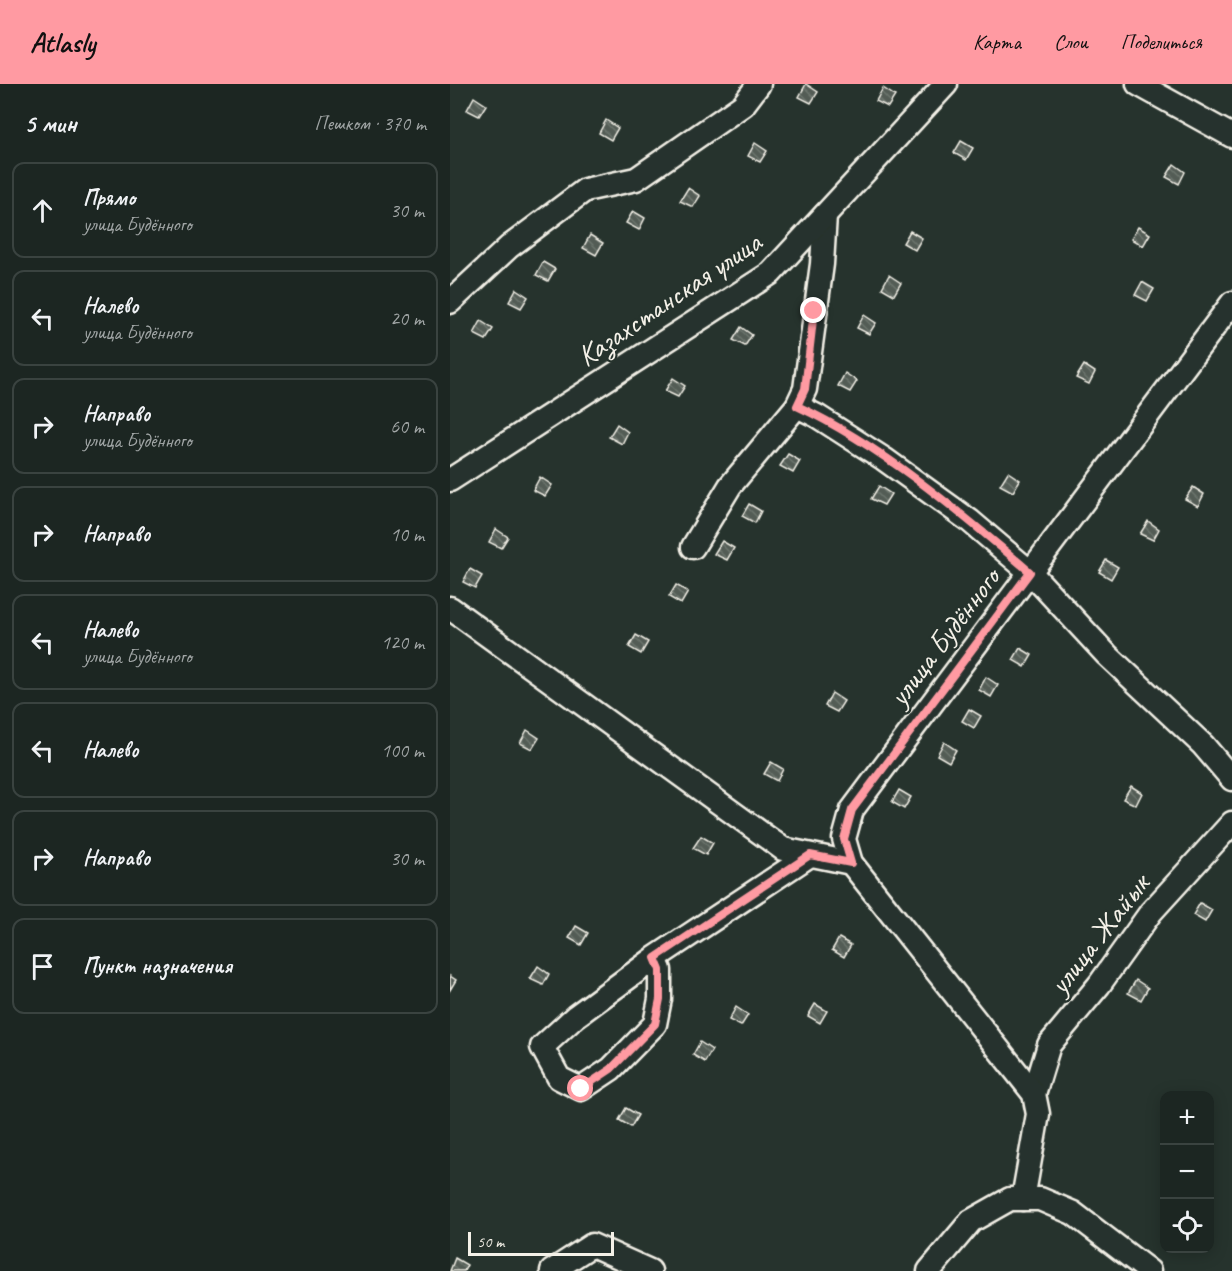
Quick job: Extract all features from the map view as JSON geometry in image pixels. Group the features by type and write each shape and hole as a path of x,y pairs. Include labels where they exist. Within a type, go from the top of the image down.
{"street":[{"path":"450,302 509,247 585,190 636,179 743,105 759,84"},
{"name":"Казахстанская улица","path":"450,480 771,273 946,84"},
{"path":"1137,84 1232,136"},
{"path":"693,547 730,486 797,406 805,389 822,264 825,215"},
{"name":"улица Будённого","path":"851,863 844,839 852,810 1232,303"},
{"path":"797,406 817,416 884,459 970,521 1030,572 1107,655 1203,745 1232,779"},
{"path":"450,608 783,849 851,863 1034,1094 1038,1114 1023,1199"},
{"name":"улица Жайык","path":"1034,1094 1049,1045 1099,985 1151,912 1232,823"},
{"path":"655,958 660,970 660,999 655,1024 611,1069 581,1089 559,1078 542,1047 576,1017 655,958 810,855"},
{"path":"929,1271 972,1221 1010,1199 1040,1199 1073,1213 1149,1271"},
{"path":"552,1271 592,1245 650,1271"}],"building":[{"path":"806,84 818,92 811,103 799,97"},
{"path":"883,88 895,96 888,107 876,101"},
{"path":"474,97 486,105 479,116 467,110"},
{"path":"606,120 618,128 611,140 599,133"},
{"path":"961,141 973,148 966,160 954,153"},
{"path":"755,143 767,151 760,162 748,156"},
{"path":"1174,164 1185,172 1179,184 1166,177"},
{"path":"688,188 700,196 693,207 680,201"},
{"path":"633,211 645,218 639,230 626,223"},
{"path":"1138,227 1150,234 1143,246 1131,239"},
{"path":"910,231 922,238 915,250 903,243"},
{"path":"590,235 603,243 596,255 583,248"},
{"path":"543,262 555,269 548,281 536,275"},
{"path":"889,275 901,283 894,295 882,288"},
{"path":"1142,282 1154,289 1147,301 1135,295"},
{"path":"516,289 528,297 521,308 509,302"},
{"path":"864,315 876,323 869,334 857,328"},
{"path":"481,321 493,329 486,340 474,334"},
{"path":"741,327 752,335 745,346 733,340"},
{"path":"1084,365 1095,372 1089,384 1076,378"},
{"path":"845,373 857,381 850,392 838,386"},
{"path":"673,378 685,386 678,397 665,391"},
{"path":"617,424 628,432 622,444 609,437"},
{"path":"788,454 800,461 793,473 780,466"},
{"path":"1008,472 1020,480 1013,492 1000,485"},
{"path":"540,477 552,485 545,496 533,490"},
{"path":"879,486 891,494 884,505 871,499"},
{"path":"1193,487 1204,494 1198,506 1185,499"},
{"path":"749,504 761,511 755,523 742,516"},
{"path":"1148,521 1159,529 1153,540 1140,534"},
{"path":"496,529 508,537 501,548 489,542"},
{"path":"722,541 734,548 727,560 714,554"},
{"path":"1106,560 1118,567 1111,579 1099,572"},
{"path":"470,569 482,576 475,588 463,582"},
{"path":"676,585 688,592 681,604 669,597"},
{"path":"636,635 648,642 641,654 629,647"},
{"path":"1020,648 1032,655 1025,667 1013,660"},
{"path":"986,677 998,685 991,697 979,690"},
{"path":"832,693 844,701 837,712 825,706"},
{"path":"969,709 981,716 974,728 962,721"},
{"path":"527,730 539,738 532,749 520,743"},
{"path":"944,742 956,750 949,762 937,755"},
{"path":"771,762 783,769 777,781 764,774"},
{"path":"1131,786 1142,793 1136,805 1123,799"},
{"path":"899,790 911,797 904,809 892,802"},
{"path":"701,836 713,843 706,855 693,848"},
{"path":"1200,903 1212,910 1205,922 1193,915"},
{"path":"576,926 588,933 581,945 569,938"},
{"path":"839,938 851,945 844,957 832,950"},
{"path":"538,966 549,974 543,985 530,979"},
{"path":"450,976 456,980 450,990"},
{"path":"1136,980 1148,988 1141,1000 1128,993"},
{"path":"815,1004 827,1011 820,1023 808,1016"},
{"path":"736,1007 748,1015 741,1026 729,1020"},
{"path":"700,1042 712,1050 705,1062 693,1055"},
{"path":"626,1108 638,1115 631,1127 619,1120"},
{"path":"455,1258 467,1265 464,1271 450,1271"}],"route":[{"path":"581,1089 611,1069 655,1024 660,999 660,970 655,958 810,855 851,863 844,839 852,810 1030,572 970,521 884,459 817,416 797,406 805,389 814,311"}]}
